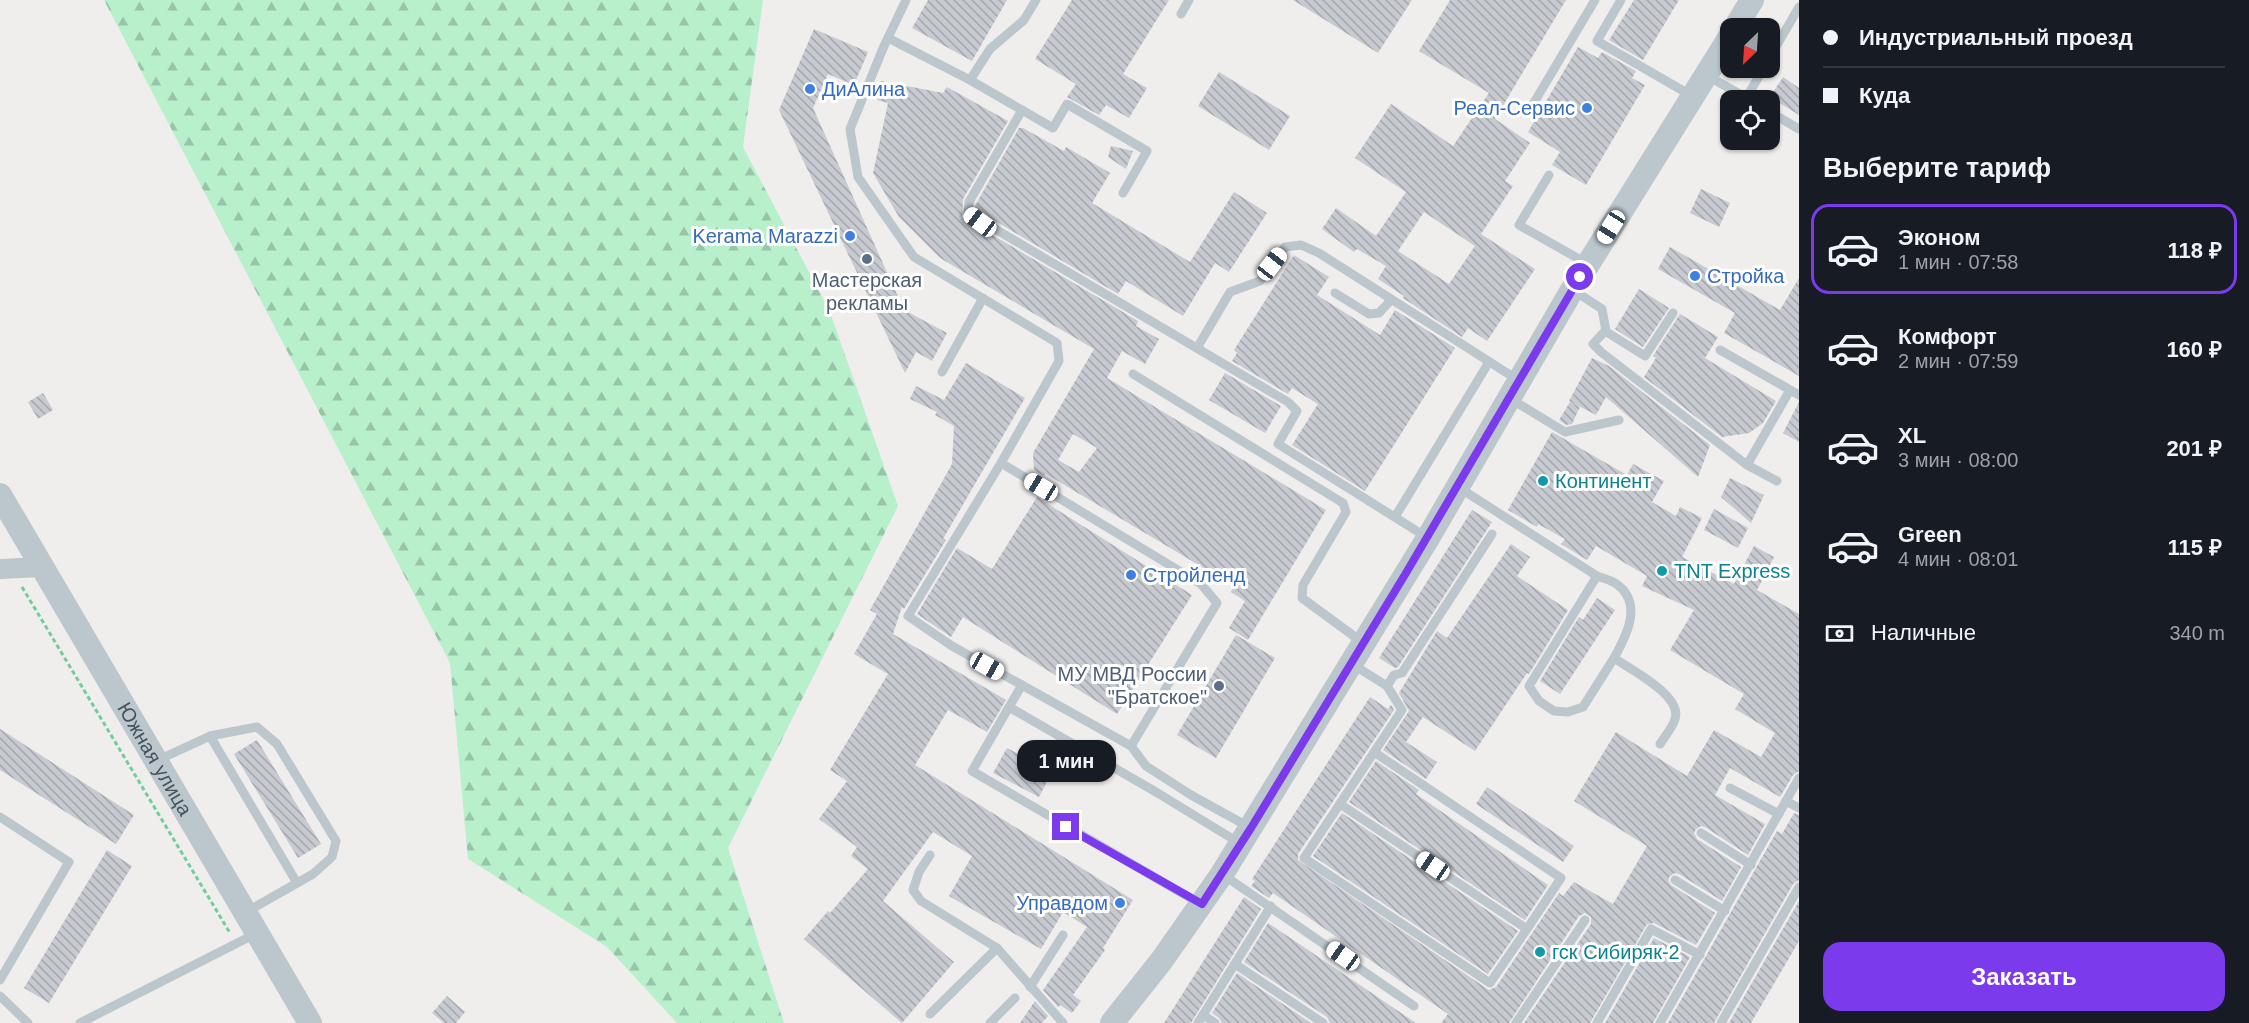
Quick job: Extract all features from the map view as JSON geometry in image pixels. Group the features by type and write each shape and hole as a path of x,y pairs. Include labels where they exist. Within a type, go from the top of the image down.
{"street":[{"path":"1741,18 1752,0"},
{"path":"1112,1023 1162,960 1246,836 1428,538 1572,290 1720,53"},
{"name":"Южная улица","path":"0,495 310,1023"},
{"path":"6,568 41,567"}],"lane":[{"path":"906,0 850,129 858,177 914,257 1057,343 1059,362 908,616 952,646 1131,746 1146,766 1156,792"},
{"path":"970,80 990,49 1024,20 1036,0"},
{"path":"1181,14 1189,0"},
{"path":"1532,106 1595,0"},
{"path":"1621,0 1598,41 1693,97"},
{"path":"1780,39 1799,5 1794,0"},
{"path":"888,38 970,80 1053,128 1067,104 1147,151 1123,193"},
{"path":"1706,76 1732,90"},
{"path":"1023,110 969,202 968,213 1288,402 1297,411 1278,444 1428,538"},
{"path":"1780,118 1799,129"},
{"path":"1550,175 1520,225 1588,264"},
{"path":"1197,348 1230,292 1260,281 1286,247 1301,245 1489,362 1513,389 1565,432 1619,420"},
{"path":"1572,290 1602,309 1606,331 1645,356 1673,313"},
{"path":"1335,293 1369,314 1379,313 1391,300"},
{"path":"942,372 982,298"},
{"path":"1606,331 1593,344 1601,352 1747,465 1777,481"},
{"path":"1720,350 1799,395"},
{"path":"1395,517 1489,362"},
{"path":"1133,374 1343,503 1346,512 1303,585 1302,598 1388,686 1402,710 1374,752 1340,804 1304,858 1491,983 1561,878 1374,752"},
{"path":"1747,465 1790,390"},
{"path":"1001,463 1201,584 1217,603 1131,746"},
{"path":"1458,487 1598,576 1615,583 1630,597 1630,624 1625,638 1583,707 1568,712 1554,711 1539,701 1529,686 1598,576"},
{"path":"1388,686 1394,675 1402,673 1492,534"},
{"path":"1614,658 1668,695 1675,707 1676,718 1660,744"},
{"path":"1022,685 972,771 1202,904"},
{"path":"1009,707 1156,792 1246,836"},
{"path":"80,1023 236,943 252,922 297,883 313,874 332,857 336,841 277,744 257,727 210,736 157,761"},
{"path":"210,736 297,883"},
{"path":"1146,766 1191,795 1246,836"},
{"path":"1660,1023 1799,778"},
{"path":"1730,788 1779,814"},
{"path":"1786,801 1799,808"},
{"path":"1340,804 1527,929"},
{"path":"0,817 69,862 0,980"},
{"path":"1701,833 1751,865"},
{"path":"930,855 919,872 913,890 921,901 997,948 1063,1023"},
{"path":"1222,874 1414,1006"},
{"path":"1675,880 1725,911"},
{"path":"1721,1023 1799,887"},
{"path":"1215,1023 1201,1019 1271,906"},
{"path":"1516,1023 1585,920"},
{"path":"1597,1023 1651,929 1700,955"},
{"path":"1030,987 1063,935"},
{"path":"930,1014 997,948"},
{"path":"1235,964 1323,1023"},
{"path":"0,996 28,1023"},
{"path":"990,1023 1015,998"}],"path":[{"path":"6,568 236,943"}],"green space":[{"path":"104,0 763,0 743,147 830,312 898,506 728,848 784,1023 677,1023 607,947 468,859 450,663"}],"building":[{"path":"928,0 1007,0 972,61 912,28"},
{"path":"1072,0 1169,0 1123,74 1147,88 1129,118 1106,105 1099,115 1067,97 1076,84 1035,59"},
{"path":"1293,0 1412,0 1378,53"},
{"path":"1450,0 1566,0 1495,119 1530,143 1505,181 1513,186 1481,234 1535,269 1487,341 1468,328 1462,337 1403,298 1404,296 1378,279 1386,266 1357,249 1354,252 1322,229 1336,208 1376,236 1406,192 1355,158 1391,104 1453,146 1489,93 1419,51","holes":["1424,212 1475,246 1449,284 1398,251"]},
{"path":"1634,0 1679,0 1643,60 1609,40"},
{"path":"814,29 868,52 854,85 828,74 813,108 904,310 947,333 932,361 916,352 905,373 779,110"},
{"name":"Реал-Сервис","path":"1578,47 1598,58 1602,52 1636,71 1632,78 1645,85 1586,185 1552,165 1560,152 1528,132"},
{"path":"1219,72 1290,116 1269,150 1198,106"},
{"path":"1783,77 1799,88 1799,115 1780,103 1780,90 1775,90"},
{"path":"881,81 943,93 947,87 1008,121 963,199 962,217 1138,321 1136,326 1159,339 1145,364 1122,351 1107,378 1326,510 1248,640 1229,628 1245,601 1231,592 1234,586 1046,474 1044,476 1034,470 1033,453 1094,349 940,258 899,217 873,173 888,103 877,100","holes":["1073,434 1097,448 1079,472 1058,460"]},
{"path":"1019,128 1023,128 1064,151 1066,147 1110,173 1092,203 1190,262 1234,192 1267,213 1229,272 1215,263 1183,316 1126,281 1118,294 975,209"},
{"path":"1111,146 1133,151 1126,169 1108,157"},
{"path":"1701,189 1730,203 1719,227 1690,213"},
{"path":"1670,247 1780,310 1799,278 1799,376 1724,333 1735,313 1658,269"},
{"path":"1294,255 1329,277 1317,295 1380,335 1395,310 1455,348 1365,491 1292,445 1318,404 1292,388 1288,394 1232,361 1237,353 1234,350"},
{"path":"1639,289 1669,308 1643,347 1615,329"},
{"path":"1680,314 1718,337 1705,358 1776,401 1763,423 1749,433 1722,437 1644,377 1656,358 1653,356"},
{"path":"1592,358 1609,366 1710,445 1698,477 1606,397 1596,415 1569,401"},
{"path":"966,363 1025,398 943,539 946,540 904,609 902,607 893,634 1006,700 987,732 948,710 915,765 1133,900 1103,948 1105,950 1073,995 1081,1001 1072,1013 1060,1005 1058,1007 1043,990 1087,927 1063,912 1041,949 949,896 972,856 933,832 883,901 954,962 902,1023 804,939 868,869 851,856 857,847 819,819 847,781 830,770 888,674 854,654 877,614 870,610 952,464 954,426 935,415 937,412 910,399 916,386 944,400"},
{"path":"1225,373 1281,406 1265,433 1209,400"},
{"path":"43,393 53,410 38,419 28,402"},
{"path":"1570,402 1580,407 1572,424 1566,425 1559,420"},
{"path":"1799,402 1799,442 1783,433"},
{"path":"1552,432 1627,475 1633,464 1664,481 1652,502 1676,516 1680,507 1702,518 1682,557 1734,584 1754,546 1774,557 1757,590 1799,614 1799,771 1793,775 1780,797 1730,768 1715,795 1765,824 1748,855 1705,827 1701,826 1696,829 1694,833 1697,839 1741,867 1722,901 1679,874 1675,873 1670,876 1668,880 1671,885 1715,913 1696,945 1654,923 1647,924 1590,1023 1524,1023 1591,924 1591,917 1585,913 1579,916 1509,1023 1441,1023 1448,1014 1273,893 1269,898 1251,886 1255,881 1252,879 1370,697 1388,709 1391,705 1394,710 1298,854 1298,860 1489,990 1496,987 1559,893 1563,896 1574,882 1613,904 1647,846 1574,801 1616,732 1687,776 1714,730 1761,757 1775,733 1735,709 1744,694 1670,650 1694,610 1642,586 1647,576 1596,546 1587,560 1561,544 1565,539 1538,524 1537,527 1508,510"},
{"path":"1730,478 1764,495 1751,523 1721,497"},
{"path":"1037,497 1192,595 1117,714 963,617 951,637 917,614 957,548 992,569"},
{"path":"1714,509 1748,528 1738,548 1704,530"},
{"path":"1472,510 1492,522 1398,667 1395,668 1379,658"},
{"path":"1511,544 1530,557 1517,576 1568,610 1529,674 1527,673 1475,751 1423,717 1406,742 1437,762 1426,779 1383,750 1409,711 1399,693 1437,631 1447,638"},
{"path":"1597,598 1615,610 1560,694 1540,681 1579,617 1583,620"},
{"path":"1236,635 1275,658 1216,758 1177,735"},
{"path":"0,729 134,815 116,844 0,770"},
{"path":"257,740 321,844 298,858 234,754"},
{"path":"1007,748 1052,772 1039,797 993,773"},
{"path":"1376,761 1419,790 1416,794 1548,885 1525,920 1349,802"},
{"path":"1487,787 1574,846 1563,862 1476,804"},
{"path":"1342,813 1518,931 1488,974 1313,856"},
{"path":"1794,813 1799,815 1799,880 1793,884 1714,1023 1668,1023 1777,831 1782,834"},
{"path":"107,850 132,866 49,1003 24,988"},
{"path":"1244,897 1261,909 1191,1023 1164,1023"},
{"path":"1799,901 1799,941 1751,1023 1729,1023"},
{"path":"1268,923 1416,1023 1330,1023 1327,1017 1244,962"},
{"path":"1654,938 1690,957 1653,1023 1605,1023"},
{"path":"1237,973 1311,1023 1222,1023 1212,1013"},
{"path":"447,996 465,1012 456,1023 444,1023 432,1013"},
{"path":"1035,1001 1048,1016 1042,1023 1020,1023"}],"place":[{"name":"ДиАлина","path":"810,89"},
{"name":"Реал-Сервис","path":"1587,108"},
{"name":"Kerama Marazzi","path":"850,236"},
{"name":"Мастерская рекламы","path":"867,259"},
{"name":"Стройка","path":"1695,276"},
{"name":"Континент","path":"1543,481"},
{"name":"TNT Express","path":"1662,571"},
{"name":"Стройленд","path":"1131,575"},
{"name":"МУ МВД России \"Братское\"","path":"1219,686"},
{"name":"Управдом","path":"1120,903"},
{"name":"гск Сибиряк-2","path":"1540,952"}],"route":[{"path":"1066,827 1202,904 1364,644 1580,277"}]}
